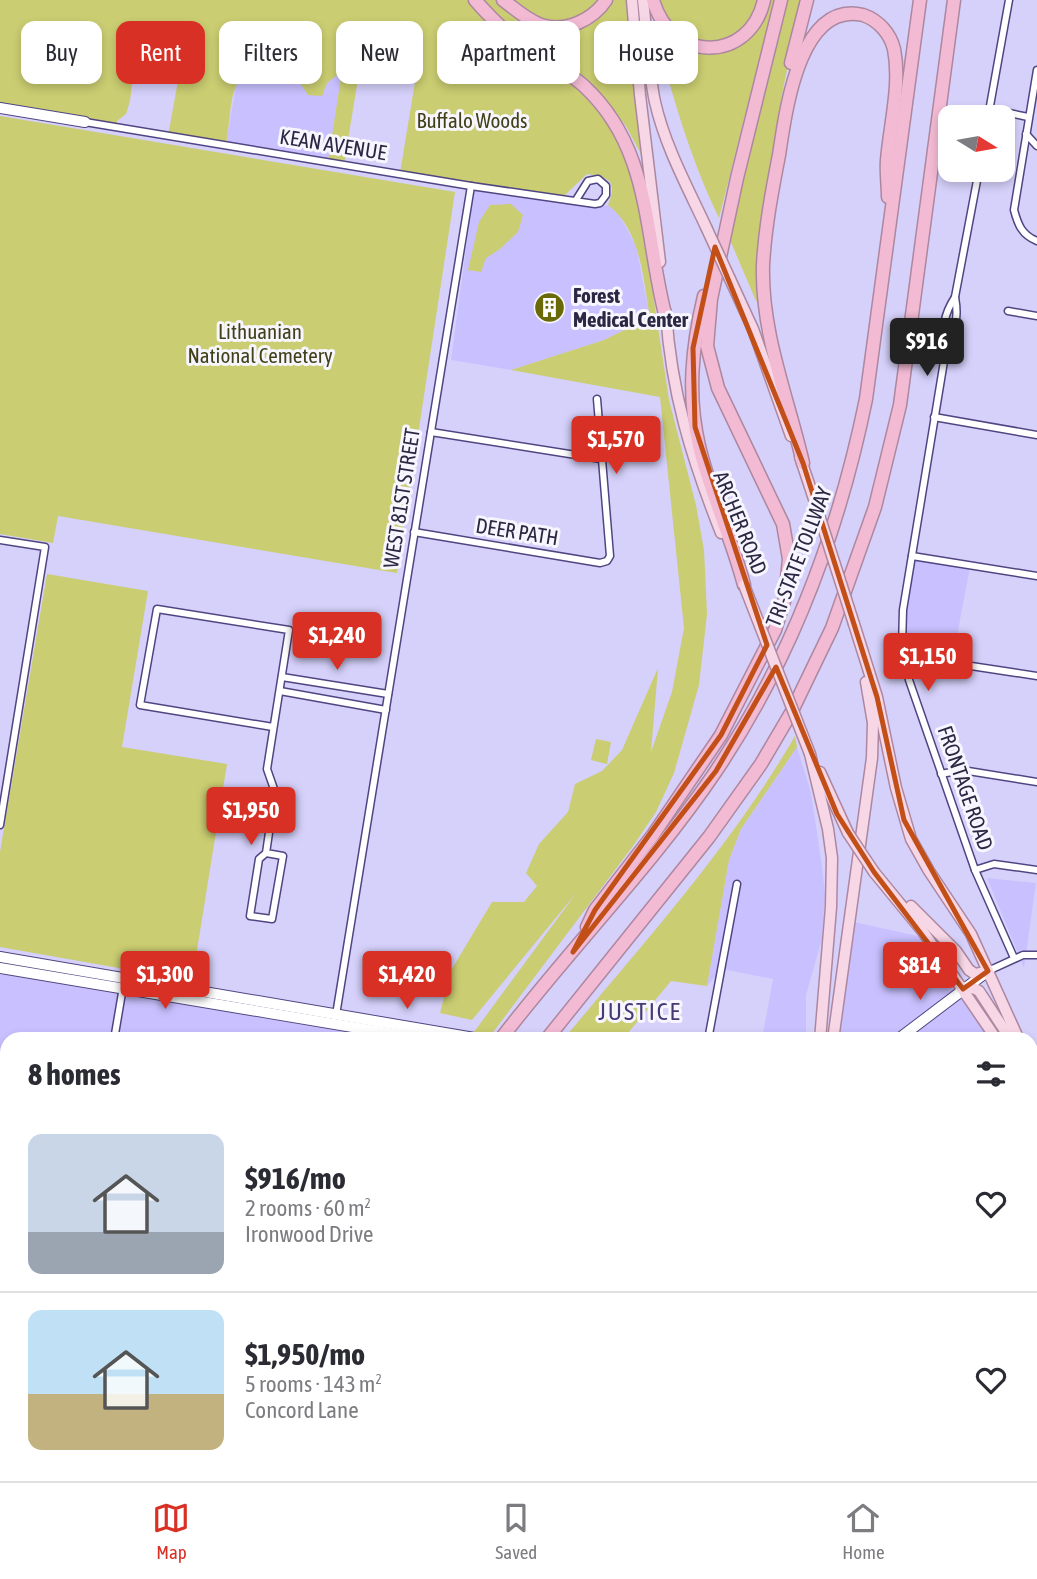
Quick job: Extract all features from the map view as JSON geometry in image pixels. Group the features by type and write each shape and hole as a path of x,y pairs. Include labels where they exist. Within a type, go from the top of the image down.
{"highway":[{"path":"475,0 521,44 569,73 584,86 616,124 634,158 640,181 666,318"},
{"path":"503,0 526,17 542,25 554,27 575,24 590,18 606,0"},
{"path":"653,0 661,22 672,35 691,45 711,47 725,45 745,34 756,22 764,0"},
{"path":"573,952 595,910 653,835 721,735 775,630 785,598 789,559 783,524 718,388 707,346 711,299 737,178 781,0"},
{"path":"803,463 769,335 763,264 789,72 807,0"},
{"name":"TRI-STATE TOLLWAY","path":"507,1032 664,840 716,771 760,700 803,610 836,521 856,450 871,365 920,0"},
{"path":"552,1032 702,847 761,764 791,713 832,628 875,507 900,405 954,0"},
{"path":"772,191 789,97 800,55 825,21 839,13 854,11 873,19 881,26 893,48 895,85 886,163 890,225"},
{"path":"737,178 713,254 697,324 691,375 699,448 744,585"}],"main road":[{"name":"ARCHER ROAD","path":"632,0 641,109 666,318 684,432 725,543 810,754 848,833 992,1032"},
{"path":"643,0 651,75 662,125 670,149 752,329 803,463 854,624 869,694 873,723 872,758 834,1032"},
{"path":"860,650 882,715 896,788 911,839 971,934 1015,1032"},
{"path":"810,754 832,858 831,907 821,1032"},
{"path":"890,889 908,903 956,951 969,970 975,974 988,971"},
{"path":"963,989 973,988 979,991 1007,1032"}],"street":[{"path":"991,105 1009,0"},
{"path":"1037,70 1035,99 1028,117 1014,210 1019,227 1037,241"},
{"path":"0,108 85,122"},
{"path":"1015,114 1028,117"},
{"name":"KEAN AVENUE","path":"85,122 471,186 576,200 600,203 606,195 606,186 598,179 588,181 576,200"},
{"path":"1026,134 1037,146"},
{"name":"FRONTAGE ROAD","path":"977,182 956,297 958,311 953,335 947,343 900,633 904,659 941,774 975,870 1014,958"},
{"name":"WEST 81ST STREET","path":"335,1019 471,186"},
{"path":"1008,311 1037,316"},
{"path":"431,432 601,459 597,399"},
{"path":"934,417 1037,435"},
{"name":"DEER PATH","path":"414,533 600,563 607,561 610,556 601,459"},
{"path":"0,540 45,547 0,825"},
{"path":"912,556 1037,576"},
{"path":"266,853 283,856 272,919 250,916 259,859 266,853 275,792 267,769 289,630 157,609 140,705 273,727"},
{"path":"904,659 925,659 1037,676"},
{"path":"282,677 388,694"},
{"path":"279,691 386,710"},
{"path":"941,774 962,770 1037,782"},
{"path":"975,870 994,864 1037,870"},
{"path":"709,1032 737,884"},
{"path":"907,1032 988,971 1023,954 1037,955"},
{"path":"0,957 123,983 402,1032"},
{"path":"0,968 123,983"},
{"path":"115,1032 123,983"}],"highlighted area":[{"path":"715,247 803,463 877,697 904,820 988,971 963,989 874,872 837,814 776,667 716,771 573,952 595,910 721,735 767,645 695,427 693,348"}],"shaded area":[{"path":"322,67 336,69 336,84 341,84 328,161 226,145 236,84 322,84"},
{"path":"474,190 596,208 608,205 618,213 636,246 650,317 604,340 511,370 451,360"},
{"path":"915,559 970,567 953,657 906,653 905,622"},
{"path":"797,747 811,793 825,894 822,939 806,995 806,1032 763,1032 773,979 722,969 707,986 729,860 741,829"},
{"path":"987,878 1036,883 1024,968"},
{"path":"854,922 927,938 959,988 902,1032 838,1032"},
{"path":"7,974 358,1032 0,1032 0,975"},
{"path":"963,992 990,1032 912,1032"}],"green space":[{"name":"Buffalo Woods","path":"0,0 471,0 497,21 437,21 437,84 575,84 592,98 634,168 669,400 696,505 704,550 707,614 699,685 674,773 656,812 493,1032 474,1032 577,892 472,1020 440,1013 450,972 492,902 524,902 537,886 526,873 539,844 568,812 575,784 602,771 622,750 658,668 651,752 672,692 684,628 660,397 511,370 604,340 650,317 634,241 619,215 608,205 612,185 606,179 587,174 565,195 556,196 400,173 415,84 423,84 423,21 336,21 336,76 327,83 322,96 308,95 301,84 322,84 322,21 219,21 219,84 238,84 233,96 226,145 168,136 177,84 205,84 205,21 116,21 116,84 132,84 126,114 117,121 116,127 0,111"},
{"path":"481,0 496,0 511,13 535,21 503,21"},
{"path":"508,0 602,0 566,21 534,15"},
{"path":"612,0 626,0 628,21 594,21 594,84 635,84 643,158 626,126 606,102 580,83 580,21 576,21"},
{"path":"658,0 759,0 748,24 731,38 703,43 698,41 698,21 669,21"},
{"path":"769,0 774,0 719,218 699,171 670,84 698,84 698,48 728,49"},
{"path":"785,0 803,0 775,136 763,229 760,300 756,301 730,240"},
{"path":"340,84 357,84 344,164 328,161"},
{"name":"Lithuanian National Cemetery","path":"0,116 455,192 397,573 58,516 53,543 0,534"},
{"path":"511,204 523,215 518,232 486,258 481,272 468,270 479,222 490,205"},
{"path":"47,574 148,591 122,747 227,764 192,981 0,947 0,852"},
{"path":"795,736 797,747 741,829 729,860 707,986 671,981 629,1032 570,1032 716,853"},
{"path":"596,739 611,742 607,764 591,760"}],"place":[{"name":"Forest Medical Center","path":"550,308"}],"district":[{"name":"JUSTICE","path":"640,1012"}]}
